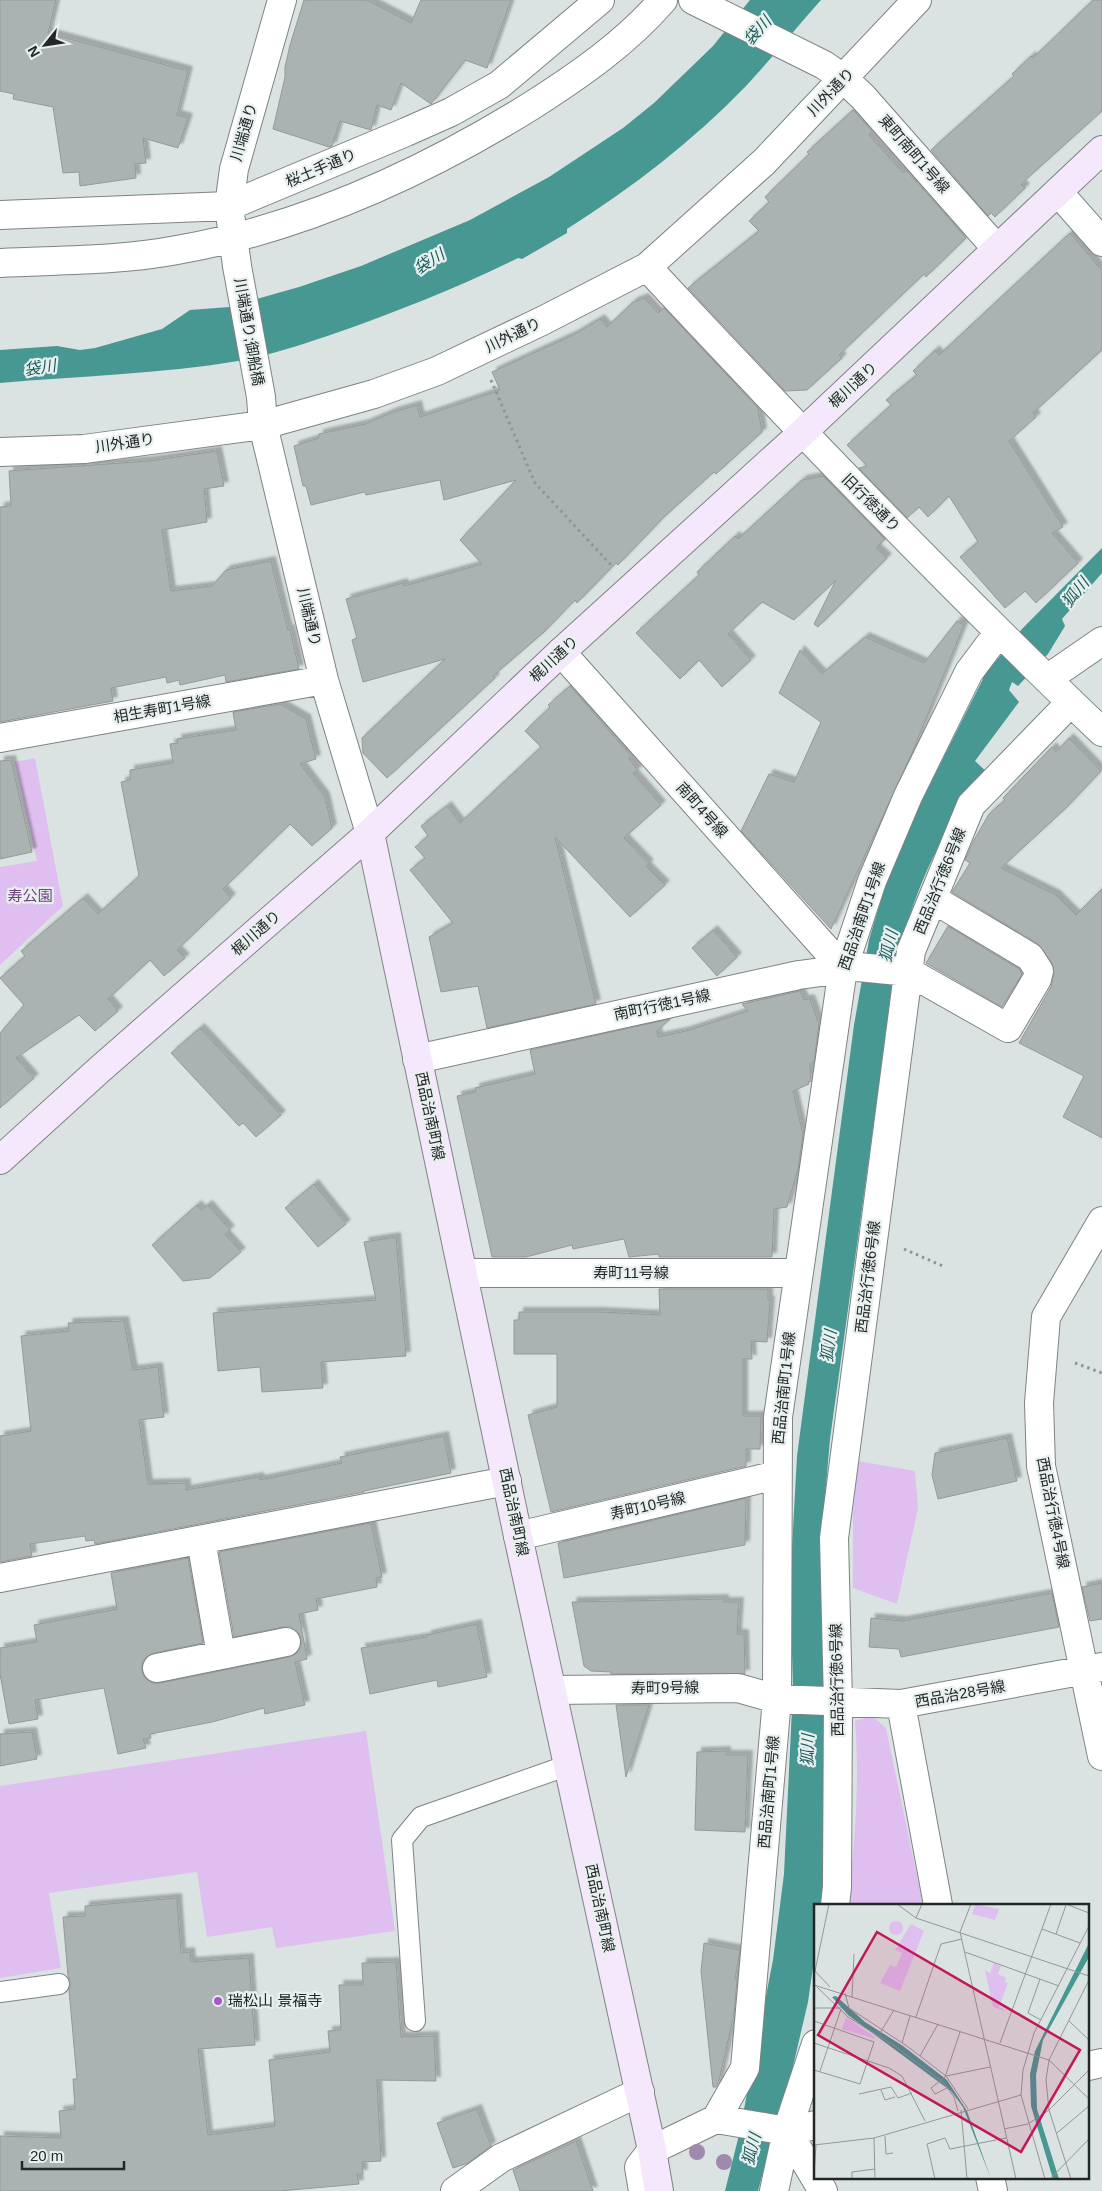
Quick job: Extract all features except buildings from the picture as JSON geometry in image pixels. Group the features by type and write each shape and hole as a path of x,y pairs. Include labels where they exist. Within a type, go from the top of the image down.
{"street":[{"name":"川端通り","path":"237,266 229,206 234,168 282,0"},
{"name":"桜土手通り","path":"0,215 229,206 406,132 499,85 600,0"},
{"path":"0,263 112,257 175,251 252,233 335,205 421,167 498,126 568,82 628,34 663,0"},
{"name":"東町南町1号線","path":"693,0 834,72 864,97 997,249"},
{"name":"川外通り","path":"0,452 84,449 263,425 374,394 437,371 479,352 647,267 764,162 834,72 918,0"},
{"name":"梶川通り","path":"0,1160 99,1070 370,834 561,652 802,433 1102,150"},
{"path":"1058,192 1102,242"},
{"name":"川端通り;御船橋","path":"237,266 261,397"},
{"name":"旧行徳通り","path":"647,267 802,433 999,632 1102,732"},
{"name":"川端通り","path":"261,397 263,425 324,680 370,834"},
{"name":"西品治南町1号線","path":"726,2121 745,2068 777,1699 778,1417 843,968 872,881 908,796 969,672 999,632"},
{"path":"1047,679 1102,641"},
{"name":"南町4号線","path":"561,652 843,968"},
{"name":"相生寿町1号線","path":"0,738 324,680"},
{"name":"西品治行徳6号線","path":"835,1904 837,1887 838,1702 834,1538 912,951 971,805 1071,702"},
{"name":"西品治南町線","path":"370,834 518,1536 640,2092 659,2191"},
{"path":"909,972 1008,1028 1037,979 1039,971 1030,957 933,899"},
{"name":"南町行徳1号線","path":"417,1059 799,975 858,967 909,972"},
{"name":"西品治行徳4号線","path":"1102,1221 1046,1317 1040,1403 1041,1466 1094,1669 1102,1756"},
{"name":"寿町11号線","path":"464,1274 798,1272"},
{"name":"寿町10号線","path":"518,1536 777,1475"},
{"path":"0,1578 507,1481"},
{"path":"201,1540 221,1655"},
{"path":"157,1668 286,1642"},
{"name":"西品治28号線","path":"938,1904 901,1704 1094,1669"},
{"name":"寿町9号線","path":"552,1690 738,1688 777,1699 901,1704"},
{"path":"774,2191 783,2130 814,2049"},
{"path":"454,2191 501,2158 640,2092"},
{"path":"643,2191 639,2167 652,2150 726,2121 783,2130 814,2124"},
{"path":"783,2130 814,2177"},
{"path":"814,2178 823,2191"},
{"path":"990,2178 993,2191"}],"lane":[{"path":"415,2021 402,1840 420,1817 569,1765"},
{"path":"0,1992 59,1984"}],"path":[{"path":"479,352 535,483 632,588"},
{"path":"873,1235 945,1267"}],"green space":[{"name":"寿公園","path":"35,758 63,906 0,965 0,867 37,861 15,762"},
{"path":"858,1461 915,1471 918,1508 897,1604 853,1588 853,1510"},
{"path":"872,1716 886,1728 923,1904 847,1904 856,1813 857,1766 855,1721"},
{"path":"366,1731 395,1931 276,1948 272,1927 207,1937 197,1872 49,1893 61,1968 0,1978 0,1786"}],"water":[{"name":"袋川","path":"750,0 821,0 746,86 705,126 661,163 567,229 567,233 522,259 518,258 451,289 382,316 263,356 179,369 0,383 0,350 57,346 80,350 95,348 162,329 190,310 229,307 299,287 361,266 470,220 549,177 623,128 654,103 713,46"},
{"name":"狐川","path":"1102,548 1102,573 1062,619 1065,626 1048,654 1018,686 1012,682 1009,690 1019,702 975,761 990,775 966,797 957,809 929,866 917,896 899,955 890,1017 888,1080 879,1086 830,1439 822,1532 825,1678 823,1888 821,1904 814,1904 814,1960 808,2002 783,2109 778,2115 758,2191 725,2191 739,2135 773,1960 784,1874 793,1688 790,1585 797,1456 854,1025 869,940 887,879 902,840 983,679 980,675 986,665 995,662 1022,629"}],"place":[{"name":"瑞松山 景福寺","path":"218,2001"}]}
